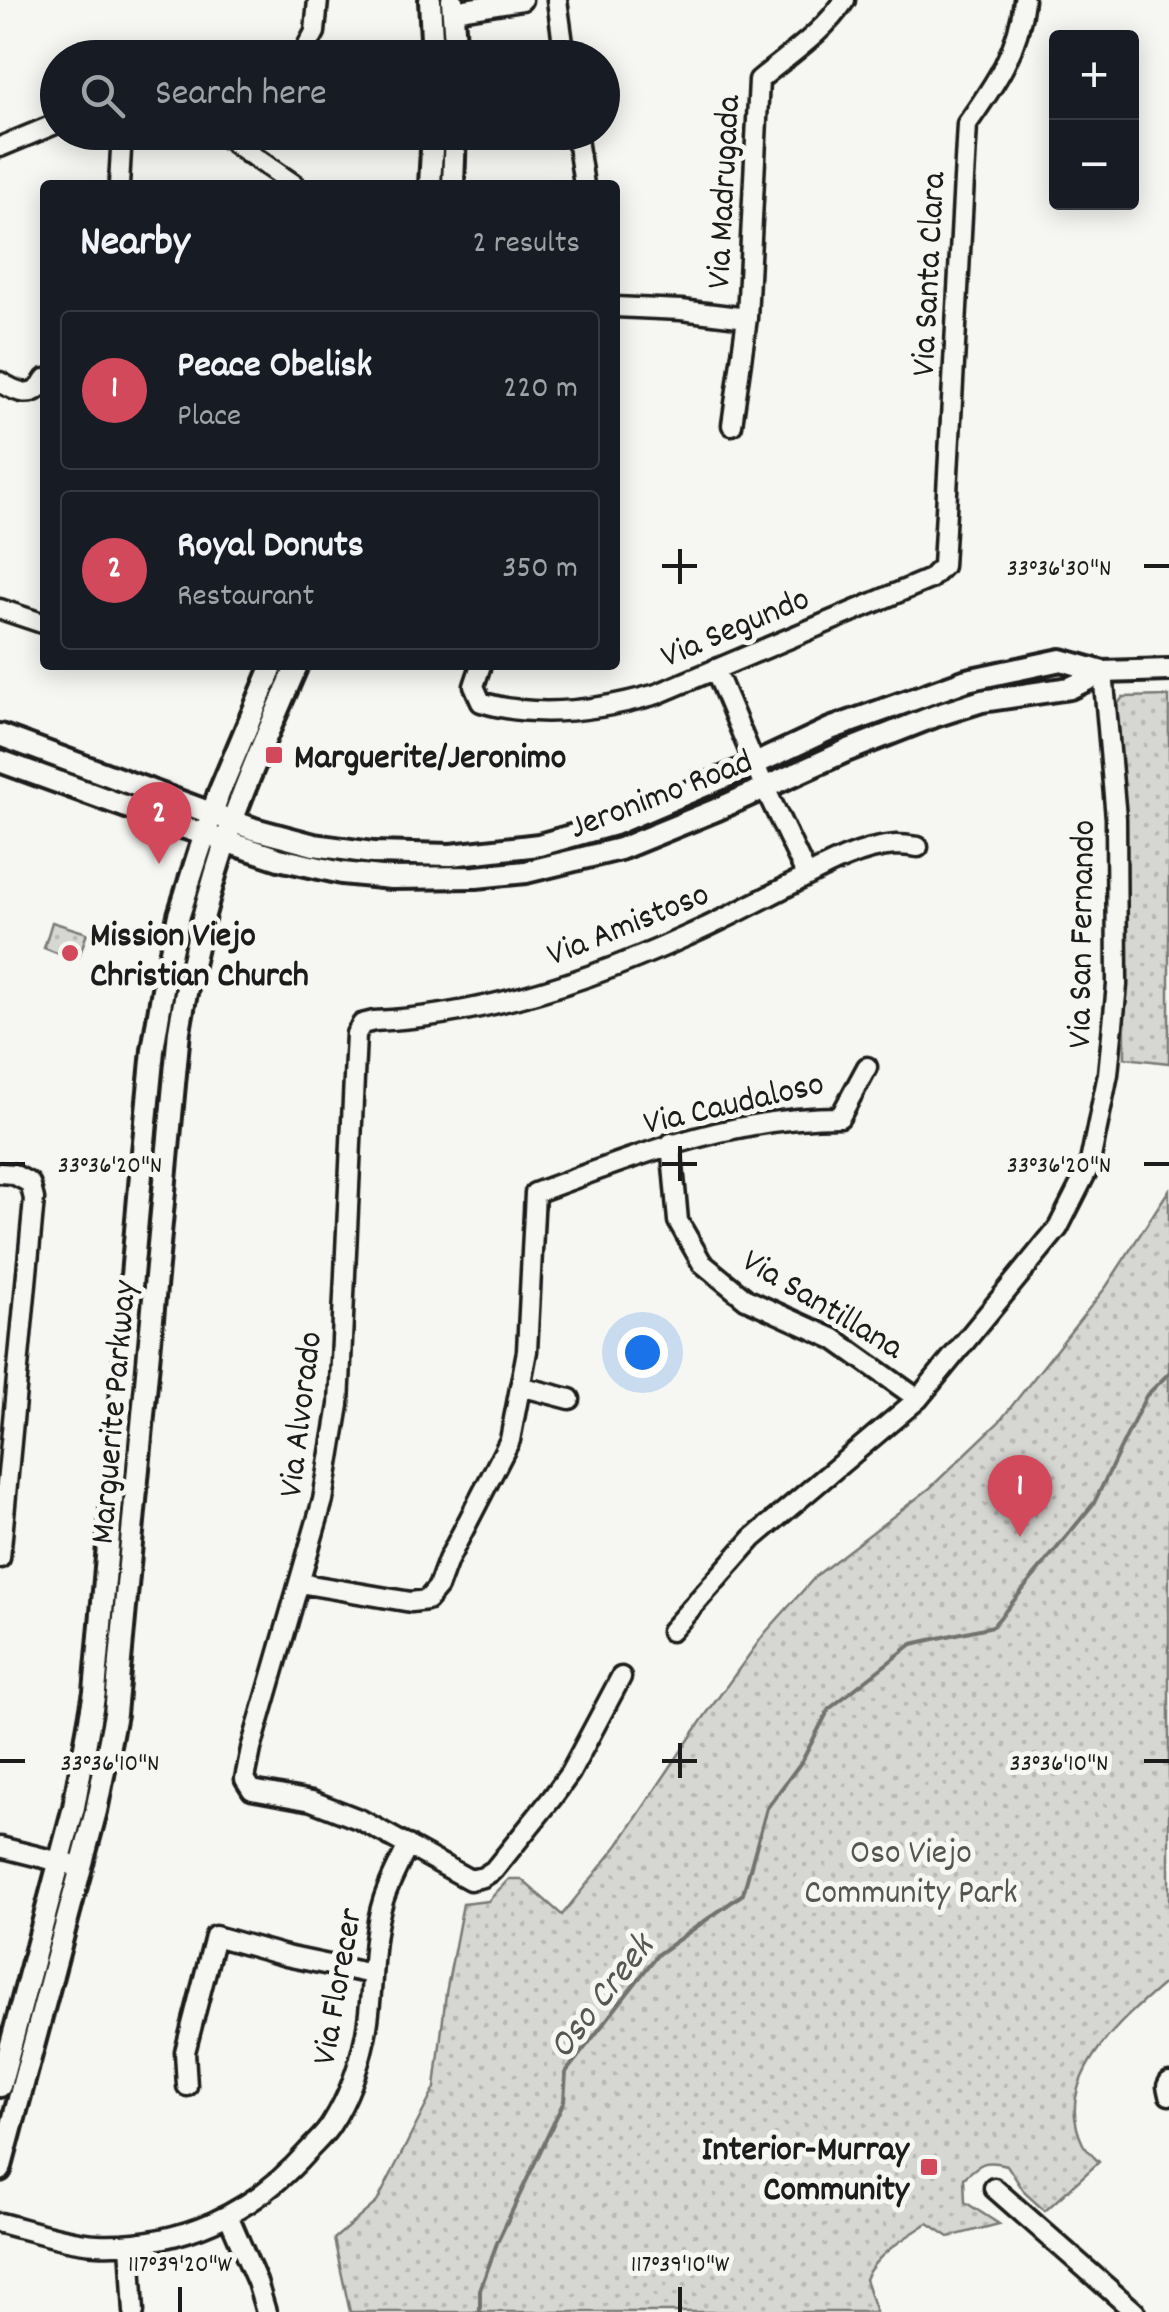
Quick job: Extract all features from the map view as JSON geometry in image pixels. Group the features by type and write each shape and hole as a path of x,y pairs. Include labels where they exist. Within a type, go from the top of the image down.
{"main road":[{"path":"433,40 430,7 452,6 455,40"},
{"path":"430,180 433,150"},
{"path":"453,180 454,150"},
{"name":"Jeronimo Road","path":"221,833 373,853 452,855 540,845 614,824 830,729 967,680 1061,660 1103,672 1169,670"},
{"path":"212,814 271,670"},
{"name":"Marguerite Parkway","path":"0,2086 60,1862 84,1762 95,1692 153,1050 164,982 179,916 296,670"},
{"name":"Jeronimo Road","path":"0,761 221,833 279,859 342,873 391,878 476,877 526,872 620,850 846,750 935,716 982,701 1070,688 1103,672"},
{"name":"Jeronimo Road","path":"0,736 212,814 221,833"},
{"name":"Marguerite Parkway","path":"0,2170 96,1812 120,1674 179,1030 221,833"}],"street":[{"path":"311,40 318,0"},
{"path":"452,6 522,0"},
{"path":"557,0 563,40"},
{"name":"Via Madrugada","path":"732,425 747,318 759,80 811,40 845,0"},
{"name":"Via Santa Clara","path":"943,566 967,124 1004,69 1024,0"},
{"path":"0,147 40,130"},
{"path":"119,180 121,150"},
{"path":"243,150 287,180"},
{"path":"248,154 250,150"},
{"path":"579,150 583,180"},
{"path":"620,307 747,318"},
{"path":"0,382 19,393 28,394 40,387"},
{"name":"Via Segundo","path":"479,670 474,686 482,702 502,709 613,706 657,694 930,578 943,566"},
{"path":"0,609 40,622"},
{"path":"715,669 807,876"},
{"name":"Via San Fernando","path":"670,1631 753,1538 918,1399 1058,1228 1089,1166 1108,1074 1117,985 1116,818 1103,672"},
{"name":"Via Amistoso","path":"356,1034 362,1024 374,1020 446,1014 540,993 691,935 834,863 875,849 918,847"},
{"name":"Via Alvorado","path":"356,1034 339,1405 323,1500 246,1778 252,1790 312,1801 361,1820 408,1845"},
{"name":"Via Caudaloso","path":"520,1386 527,1351 535,1193 670,1144 763,1122 840,1118 867,1067"},
{"name":"Via Santillana","path":"670,1144 678,1221 702,1264 746,1299 834,1339 918,1399"},
{"path":"0,1173 13,1174 30,1183 34,1199 0,1558"},
{"path":"299,1583 411,1602 426,1600 438,1588 448,1560 510,1440 520,1386 570,1399"},
{"path":"408,1845 470,1880 483,1878 494,1870 552,1798 584,1750 621,1677"},
{"name":"Via Florecer","path":"0,2223 92,2244 130,2244 182,2235 228,2215 266,2192 332,2125 352,2082 366,2036 383,1901 408,1845"},
{"path":"0,1847 82,1866"},
{"path":"187,2086 185,2052 215,1936 372,1974"},
{"path":"994,2188 1135,2312"},
{"path":"228,2215 258,2282 266,2312"},
{"path":"130,2244 134,2312"}],"green space":[{"path":"1169,696 1169,1063 1125,1058 1124,834 1117,705 1123,697"},
{"path":"52,922 87,933 79,957 44,948"},
{"name":"Oso Viejo Community Park","path":"1169,1190 1169,1979 1113,2031 1084,2073 1076,2096 1075,2120 1083,2144 1099,2162 1045,2211 1025,2193 1007,2165 993,2162 979,2166 964,2178 965,2202 999,2224 949,2237 928,2223 901,2241 876,2262 865,2279 876,2312 350,2312 334,2239 377,2202 435,2088 446,1993 463,1904 488,1901 509,1879 521,1879 562,1915 618,1845 765,1633 817,1575 930,1488 999,1422 1106,1287"}],"waterway":[{"name":"Oso Creek","path":"480,2312 480,2290 497,2243 564,2101 566,2072 658,1954 743,1894 767,1808 802,1761 829,1709 912,1644 993,1626 1094,1503 1146,1396 1169,1373"}],"place":[{"name":"Marguerite/Jeronimo","path":"274,755"},
{"name":"Royal Donuts","path":"159,864"},
{"name":"Mission Viejo Christian Church","path":"70,953"},
{"name":"Peace Obelisk","path":"1020,1537"},
{"name":"Interior-Murray Community","path":"929,2167"}]}
